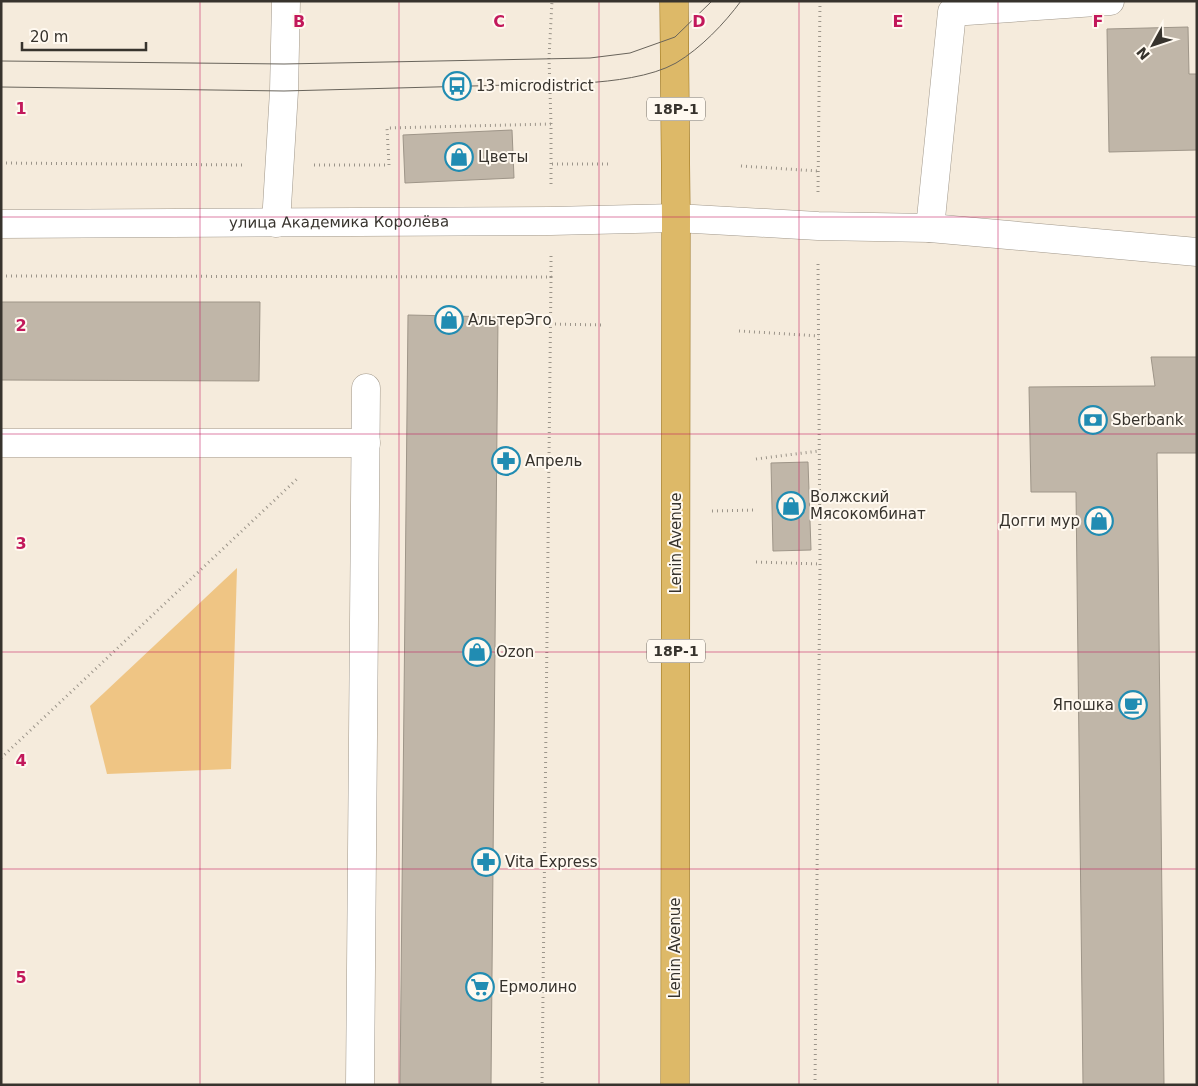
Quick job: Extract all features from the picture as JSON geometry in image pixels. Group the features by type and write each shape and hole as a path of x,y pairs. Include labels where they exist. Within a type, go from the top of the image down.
{"main road":[{"name":"Lenin Avenue","path":"674,1 676,218 675,1085"}],"street":[{"path":"276,223 284,91 286,1"},
{"path":"930,228 952,12 1110,1"},
{"name":"улица Академика Королёва","path":"1,224 551,221 676,218 818,226 930,228 1197,252"},
{"path":"360,1085 366,388"},
{"path":"1,442 366,443"}],"path":[{"path":"542,1085 552,164 549,58 552,1"},
{"path":"815,1085 820,564 818,170 820,1"},
{"path":"1,164 389,165 387,128 551,124"},
{"path":"552,164 608,164"},
{"path":"741,166 818,170"},
{"path":"1,276 551,278"},
{"path":"550,324 603,325"},
{"path":"739,331 819,336"},
{"path":"1,758 336,443"},
{"path":"756,459 820,451"},
{"path":"676,511 756,510"},
{"path":"756,562 820,564"}],"shaded area":[{"path":"237,568 231,769 107,774 90,706"}],"building":[{"path":"1188,27 1189,74 1197,74 1197,150 1109,152 1107,29"},
{"name":"Цветы","path":"512,130 514,178 405,183 403,135"},
{"path":"1,302 260,302 259,381 1,380"},
{"path":"408,315 498,317 491,1085 400,1085"},
{"path":"1151,357 1197,357 1197,453 1157,453 1164,1085 1083,1085 1076,492 1031,492 1029,387 1155,386"},
{"name":"Волжский Мясокомбинат","path":"808,462 811,550 773,551 771,463"}],"tram line":[{"path":"1,61 284,64 590,58 630,53 675,37 712,1"},
{"path":"1,87 284,91 608,81 644,75 676,63 712,35 741,1"}],"place":[{"name":"13 microdistrict","path":"457,86"},
{"name":"Цветы","path":"459,157"},
{"name":"АльтерЭго","path":"449,320"},
{"name":"Sberbank","path":"1093,420"},
{"name":"Апрель","path":"506,461"},
{"name":"Волжский Мясокомбинат","path":"791,506"},
{"name":"Догги мур","path":"1099,521"},
{"name":"Ozon","path":"477,652"},
{"name":"Япошка","path":"1133,705"},
{"name":"Vita Express","path":"486,862"},
{"name":"Ермолино","path":"480,987"}]}
